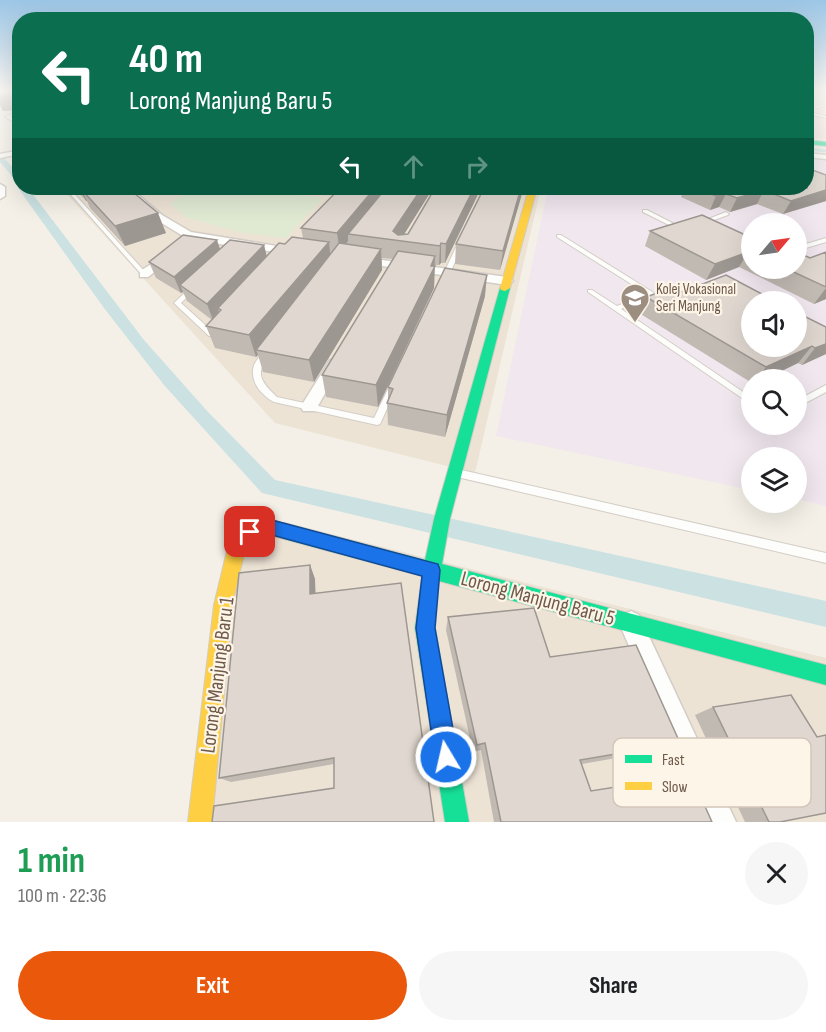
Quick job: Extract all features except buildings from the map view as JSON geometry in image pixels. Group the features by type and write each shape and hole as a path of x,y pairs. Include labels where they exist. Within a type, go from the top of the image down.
{"street":[{"path":"0,187 2,191 0,195"},
{"path":"130,195 187,243 309,253"},
{"path":"457,822 425,628 431,570 452,477 507,281 528,195"},
{"path":"144,274 187,243"},
{"path":"272,267 287,250"},
{"path":"351,259 391,270 445,278 507,281"},
{"path":"309,407 340,356"},
{"name":"Lorong Manjung Baru 5","path":"250,532 272,528 826,675"},
{"name":"Lorong Manjung Baru 1","path":"200,822 223,605 236,551 250,532"},
{"path":"631,623 683,738"},
{"path":"714,807 721,822"}],"lane":[{"path":"73,195 144,274"},
{"path":"83,206 93,203"},
{"path":"645,211 682,229"},
{"path":"668,234 726,214"},
{"path":"708,220 718,224"},
{"path":"559,236 652,294 616,309"},
{"path":"807,246 826,240"},
{"path":"445,278 462,241"},
{"path":"201,281 177,303 215,330"},
{"path":"590,291 741,394"},
{"path":"271,346 258,364 256,376 261,387 274,399 377,422 397,379"},
{"path":"807,399 826,388"},
{"path":"452,477 826,558"}],"shaded area":[{"path":"814,128 826,128 826,139 814,138"},
{"name":"Kolej Vokasional Seri Manjung","path":"814,159 826,160 826,506 807,501 807,447 741,447 741,488 496,436 547,195 814,195"},
{"path":"67,195 539,195 475,473 275,423"},
{"path":"239,511 826,658 826,822 198,822"}],"green space":[{"path":"182,195 298,195 323,198 286,238 239,232 187,218 170,204"}],"waterway":[{"path":"814,150 826,151"},
{"path":"0,156 12,172"},
{"path":"28,195 109,305 170,381 201,417 269,487 826,614"}],"traffic: fast":[{"path":"814,143 826,144"},
{"path":"457,822 425,628 431,573 442,519 505,288"},
{"path":"284,531 826,675"}],"traffic: slow":[{"path":"505,288 531,195"},
{"path":"200,822 223,605 236,551 250,533 272,528 284,531"}],"place":[{"name":"Kolej Vokasional Seri Manjung","path":"635,324"}],"route":[{"path":"250,532 272,528 431,570 425,628 446,757"}]}
